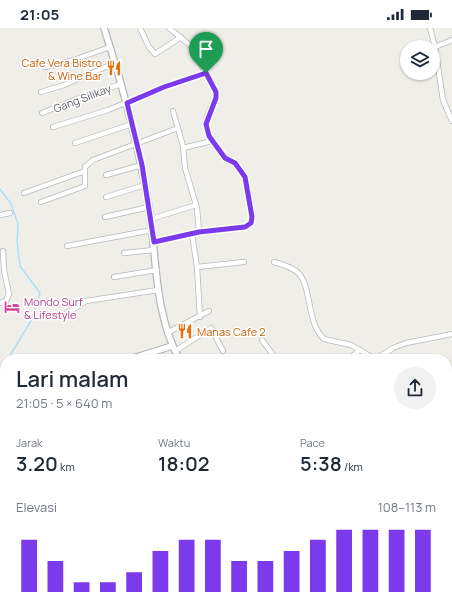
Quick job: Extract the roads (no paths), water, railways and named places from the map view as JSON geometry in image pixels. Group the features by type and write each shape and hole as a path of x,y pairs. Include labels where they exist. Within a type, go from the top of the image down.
{"street":[{"path":"104,28 127,103 142,165 154,242 158,290 167,333 177,354"},
{"path":"140,28 149,47 155,54 181,36"},
{"path":"154,242 199,232 245,227 251,223 252,217 245,177 237,166 225,158 209,136 206,124 216,98 216,92 191,46 181,36 169,28"},
{"path":"430,28 433,40"},
{"path":"440,45 452,40"},
{"path":"45,67 71,61 110,47"},
{"path":"41,92 64,85 115,62"},
{"path":"53,127 127,103 164,87 206,73"},
{"path":"440,76 444,100 450,111 452,121"},
{"name":"Gang Silikay","path":"42,113 121,84"},
{"path":"173,111 183,148 185,168 196,205 199,232"},
{"path":"76,142 132,124"},
{"path":"41,202 85,186 85,171 87,165 93,160 178,128"},
{"path":"183,148 212,141"},
{"path":"106,175 142,165"},
{"path":"24,193 85,171"},
{"path":"106,197 145,185"},
{"path":"151,219 196,205"},
{"path":"106,216 149,206"},
{"path":"0,215 10,213"},
{"path":"67,246 152,230"},
{"path":"192,234 197,267 200,317"},
{"path":"124,253 154,250"},
{"path":"0,303 6,301 9,294 4,270 3,251"},
{"path":"197,267 244,262"},
{"path":"274,262 296,271 302,278 308,297 309,307 321,336 324,339 351,345 367,354"},
{"path":"114,277 157,270"},
{"path":"61,317 86,301 158,290"},
{"path":"167,333 209,311"},
{"path":"150,354 174,348 211,328 223,351"},
{"path":"384,354 393,348 406,343 452,334"},
{"path":"262,340 272,354"},
{"path":"355,354 360,350"}],"waterway":[{"path":"0,189 11,204 18,224 17,242 20,266 40,293 32,319 11,354"}],"place":[{"name":"Cafe Vera Bistro & Wine Bar","path":"114,68"},
{"name":"Mondo Surf & Lifestyle","path":"12,307"},
{"name":"Manas Cafe 2","path":"185,331"}]}
